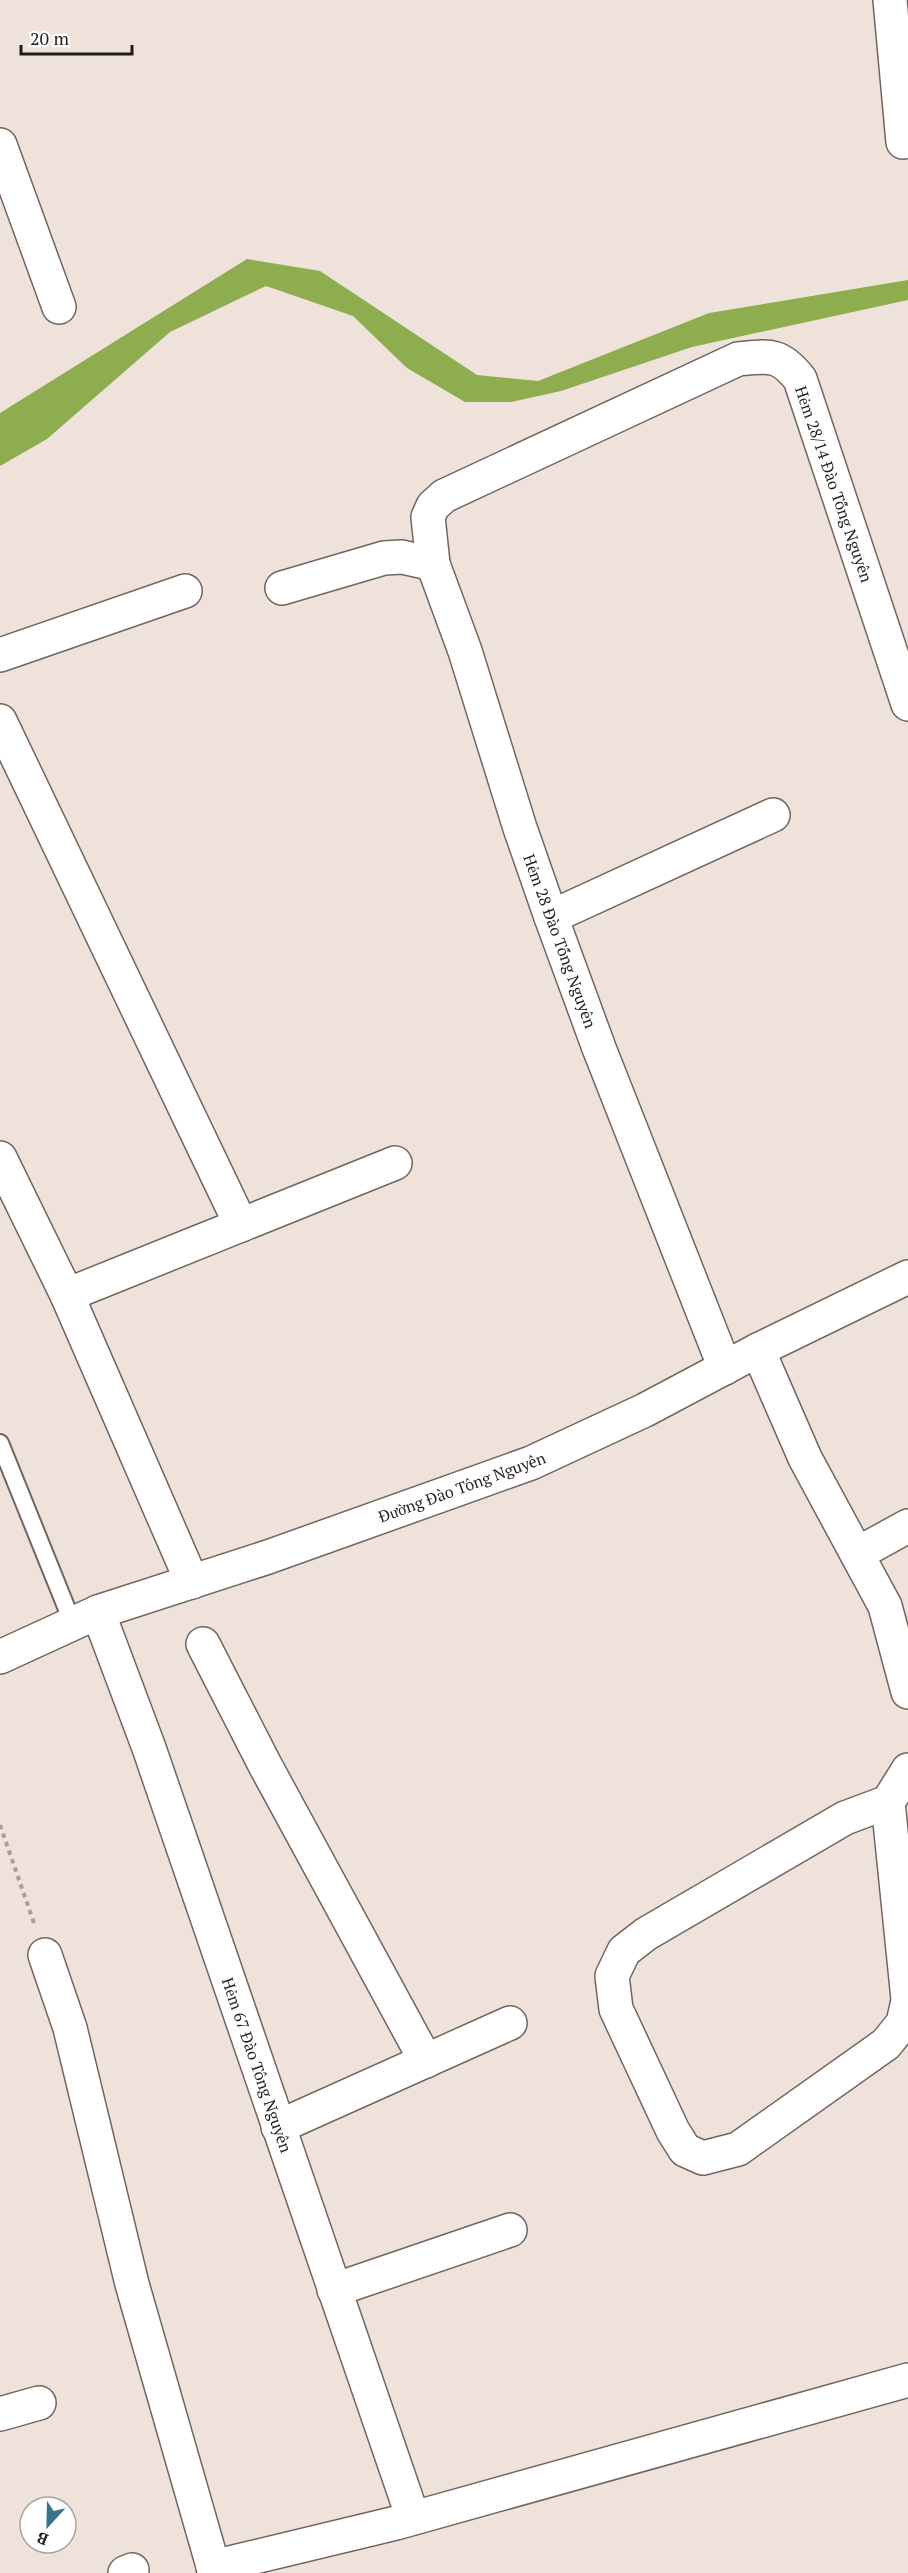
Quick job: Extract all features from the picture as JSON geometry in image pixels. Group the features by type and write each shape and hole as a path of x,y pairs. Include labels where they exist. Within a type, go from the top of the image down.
{"street":[{"path":"890,0 903,142"},
{"path":"0,145 59,308"},
{"name":"Hẻm 28/14 Đào Tống Nguyên","path":"433,506 444,496 738,359 764,357 786,362 800,379 908,704"},
{"name":"Hẻm 28 Đào Tống Nguyên","path":"433,506 428,517 433,564 465,651 520,828 599,1048 725,1368"},
{"path":"282,588 384,558 402,557 433,564"},
{"path":"0,655 185,591"},
{"path":"0,721 241,1225"},
{"path":"552,917 774,815"},
{"path":"0,1158 67,1294 192,1582"},
{"path":"67,1294 395,1163"},
{"name":"Đường Đào Tông Nguyên","path":"0,1657 85,1618 531,1463 645,1410 758,1350 908,1277"},
{"path":"758,1350 805,1458 885,1606 908,1692"},
{"path":"857,1554 908,1526"},
{"name":"Hẻm 67 Đào Tông Nguyên","path":"85,1618 150,1748 413,2518"},
{"path":"203,1644 265,1765 426,2061"},
{"path":"888,1802 908,2000 903,2023 886,2044 738,2149 703,2158 685,2150 673,2131 616,2009 612,1976 624,1951 646,1934 845,1818 888,1802 908,1770"},
{"path":"45,1955 70,2028 132,2284 214,2570 413,2518 908,2380"},
{"path":"278,2127 510,2023"},
{"path":"334,2290 510,2230"},
{"path":"0,2414 39,2403"}],"lane":[{"path":"0,1443 85,1618"}],"path":[{"path":"0,1825 45,1955"}],"shaded area":[{"path":"247,259 320,271 477,375 538,381 709,313 908,280 908,300 692,347 561,391 511,402 465,402 407,368 353,316 266,286 170,332 47,439 0,466 0,413"}]}
